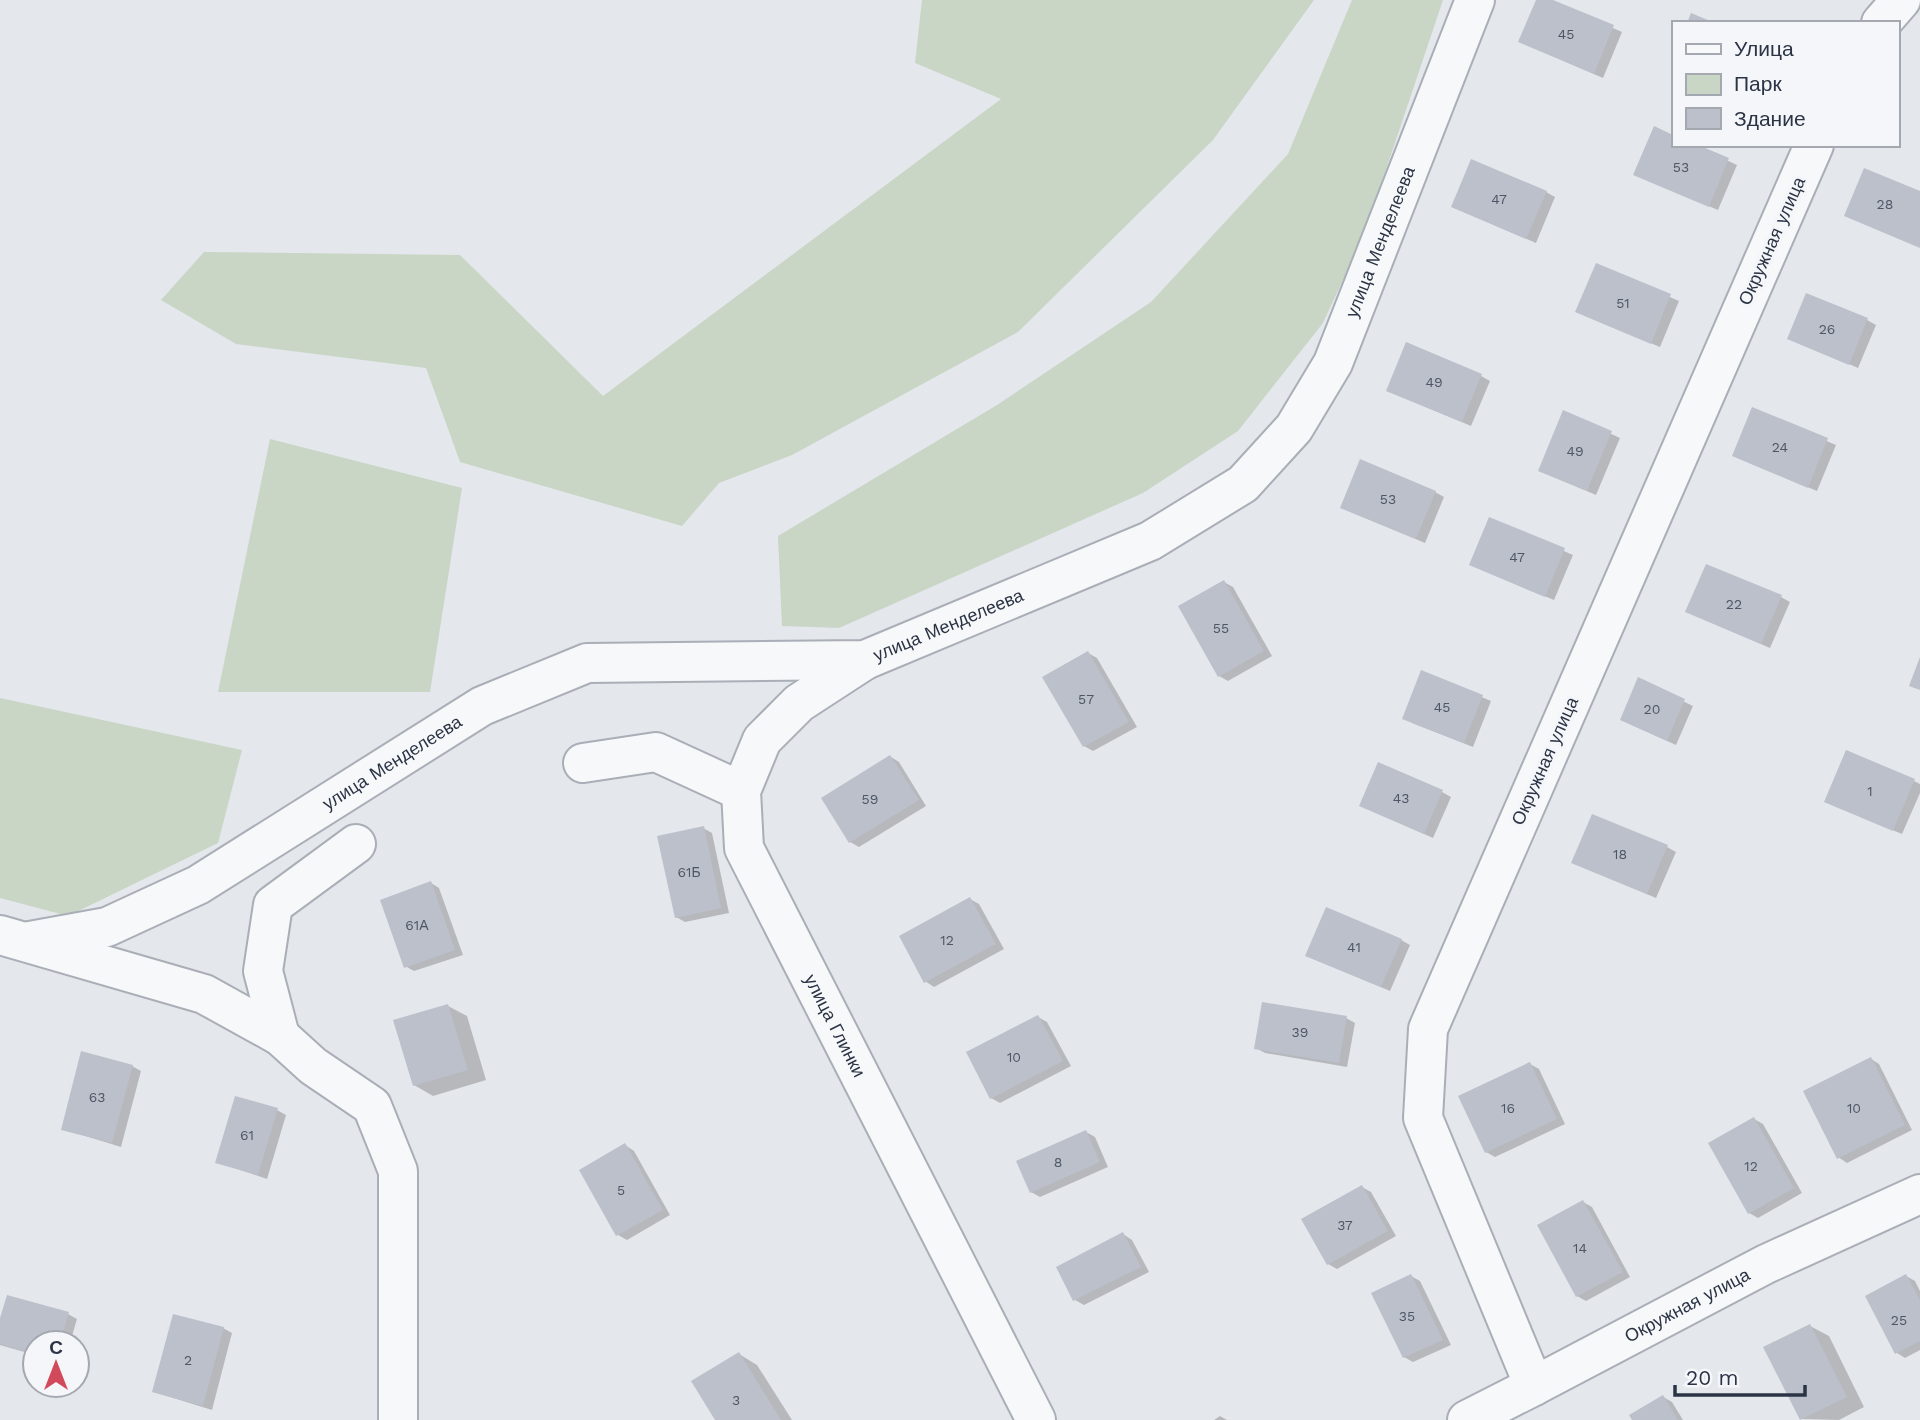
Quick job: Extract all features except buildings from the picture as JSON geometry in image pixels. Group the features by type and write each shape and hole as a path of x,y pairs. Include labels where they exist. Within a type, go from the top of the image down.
{"street":[{"name":"улица Менделеева","path":"15,938 107,927 198,885 482,706 587,663 865,660 1150,541 1243,484 1294,428 1333,363 1475,0"},
{"path":"1883,21 1901,0"},
{"name":"Окружная улица","path":"1534,1386 1423,1118 1428,1029 1813,147"},
{"name":"улица Глинки","path":"865,660 799,703 762,740 741,791 744,848 1036,1420"},
{"path":"583,763 656,752 741,791"},
{"path":"280,1036 263,971 273,905 356,845"},
{"name":"улица Менделеева","path":"15,938 204,994 280,1036 313,1066 372,1106 398,1171 398,1420"},
{"name":"Окружная улица","path":"1467,1420 1766,1264 1920,1194"}],"green space":[{"path":"922,0 1314,0 1213,140 1018,332 792,455 719,483 682,526 460,462 426,368 236,344 161,300 204,252 460,255 603,396 1001,99 915,63"},
{"path":"1352,0 1443,0 1365,232 1323,323 1238,431 1143,493 839,628 782,626 778,536 997,405 1151,302 1288,154"},
{"path":"270,439 462,488 430,692 218,692"},
{"path":"0,698 242,750 218,843 68,916 0,898"}]}
